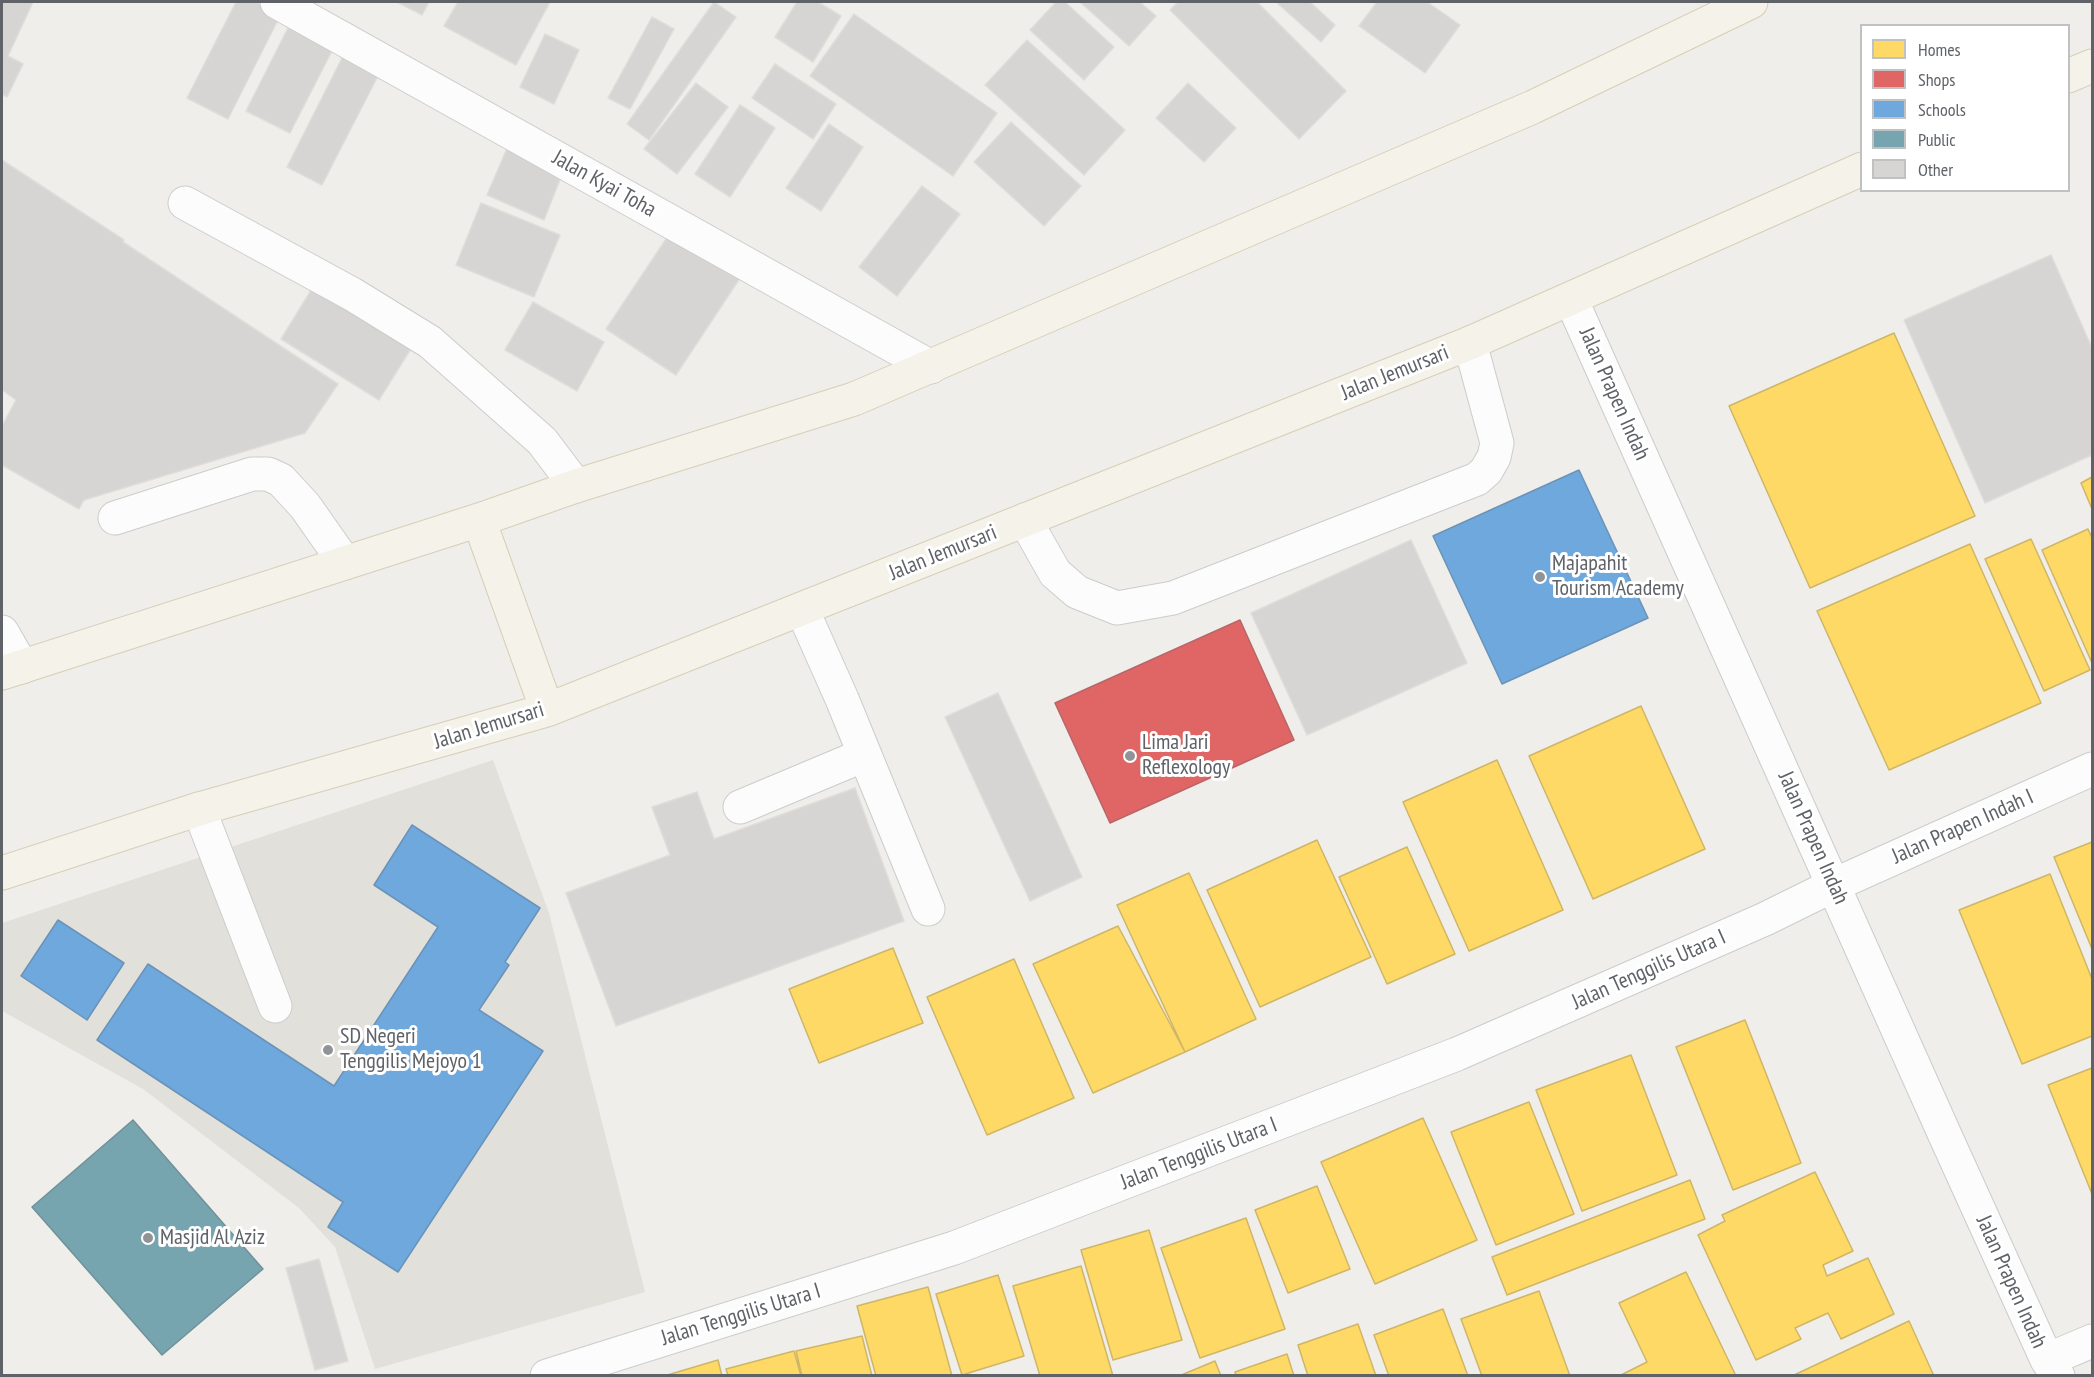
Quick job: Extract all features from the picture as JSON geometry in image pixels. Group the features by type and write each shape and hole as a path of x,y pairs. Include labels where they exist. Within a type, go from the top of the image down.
{"main road":[{"path":"12,670 480,520 576,486 854,399 1533,107 1751,2"},
{"path":"2070,75 2092,66"},
{"name":"Jalan Jemursari","path":"2,873 199,809 547,710 1470,343 1860,170"},
{"path":"480,520 547,710"}],"street":[{"name":"Jalan Kyai Toha","path":"277,2 931,367"},
{"path":"185,203 352,294 430,342 542,441 576,486"},
{"name":"Jalan Prapen Indah","path":"1571,299 2052,1368"},
{"path":"1025,520 1055,573 1077,592 1118,608 1173,598 1477,479 1486,471 1494,457 1497,443 1470,343"},
{"path":"115,518 252,474 268,474 281,480 305,506 345,563"},
{"path":"802,609 842,699 928,909"},
{"path":"2,632 12,670"},
{"path":"740,807 864,755"},
{"name":"Jalan Prapen Indah I","path":"1834,885 2092,769"},
{"path":"199,809 275,1006"},
{"name":"Jalan Tenggilis Utara I","path":"547,1376 965,1244 1457,1054 1765,919 1834,885"},
{"path":"2052,1368 2092,1341"}],"shaded area":[{"name":"SD Negeri Tenggilis Mejoyo 1","path":"493,760 549,913 645,1292 375,1369 335,1247 299,1208 143,1089 2,1011 2,923"}],"building: Homes":[{"path":"1894,333 1975,516 1810,588 1729,406"},
{"path":"2092,477 2092,509 2081,483"},
{"path":"2088,529 2092,538 2092,663 2042,550"},
{"path":"2031,539 2090,670 2044,691 1985,559"},
{"path":"1970,544 2041,703 1889,770 1817,611"},
{"path":"1641,706 1705,849 1593,899 1529,756"},
{"path":"1497,760 1563,910 1469,951 1403,802"},
{"path":"1317,840 1371,957 1260,1007 1207,890"},
{"path":"2092,842 2092,949 2054,857"},
{"path":"1407,847 1455,954 1387,984 1339,877"},
{"path":"1189,873 1256,1019 1185,1052 1117,905"},
{"path":"2050,874 2092,979 2092,1036 2022,1064 1959,910"},
{"path":"1118,926 1185,1052 1093,1093 1033,964"},
{"path":"893,948 923,1023 819,1063 789,989"},
{"path":"1014,959 1074,1098 987,1135 927,997"},
{"path":"1745,1020 1801,1163 1733,1190 1676,1047"},
{"path":"1631,1055 1677,1175 1582,1211 1536,1090"},
{"path":"2092,1068 2092,1194 2048,1085"},
{"path":"1529,1102 1574,1214 1496,1245 1451,1132"},
{"path":"1423,1118 1477,1240 1375,1284 1321,1162"},
{"path":"1815,1172 1853,1251 1823,1265 1827,1276 1868,1258 1894,1314 1841,1339 1828,1313 1795,1328 1801,1339 1756,1360 1698,1235 1725,1221 1722,1215"},
{"path":"1690,1180 1705,1219 1507,1295 1492,1257"},
{"path":"1317,1186 1350,1269 1288,1293 1255,1210"},
{"path":"1246,1218 1285,1329 1200,1358 1161,1248"},
{"path":"1149,1230 1182,1340 1113,1360 1081,1250"},
{"path":"1081,1266 1113,1376 1040,1376 1013,1286"},
{"path":"1686,1272 1736,1376 1619,1376 1647,1362 1619,1303"},
{"path":"998,1275 1024,1356 962,1375 936,1294"},
{"path":"928,1287 952,1376 876,1376 857,1306"},
{"path":"1539,1291 1570,1376 1482,1376 1461,1319"},
{"path":"1443,1309 1468,1376 1389,1376 1374,1335"},
{"path":"1909,1321 1934,1376 1792,1376"},
{"path":"1358,1324 1376,1376 1308,1376 1298,1345"},
{"path":"862,1336 872,1376 802,1376 796,1351"},
{"path":"794,1351 801,1376 728,1376 726,1369"},
{"path":"1287,1354 1294,1376 1236,1376 1235,1372"},
{"path":"718,1360 722,1376 664,1376"},
{"path":"1215,1361 1221,1376 1179,1376"}],"building: Shops":[{"path":"1240,620 1294,740 1110,823 1055,703"}],"building: Schools":[{"name":"Majapahit Tourism Academy","path":"1579,470 1648,618 1502,684 1433,536"},
{"path":"412,825 540,908 505,962 509,965 479,1010 543,1051 398,1272 328,1227 343,1202 97,1040 148,964 334,1086 438,927 374,885"},
{"path":"58,920 124,963 87,1020 21,976"}],"building: Public":[{"name":"Masjid Al Aziz","path":"133,1120 263,1269 162,1355 32,1207"}],"building: Other":[{"path":"2,2 33,2 8,56 23,64 7,97 2,94"},
{"path":"236,2 257,2 281,14 228,119 187,98"},
{"path":"397,2 429,2 422,15"},
{"path":"458,2 550,2 516,65 444,26"},
{"path":"714,2 736,17 649,140 627,124"},
{"path":"797,2 818,2 841,16 813,62 775,37"},
{"path":"1056,2 1065,2 1114,47 1084,80 1030,30"},
{"path":"1080,2 1140,2 1156,16 1129,46"},
{"path":"1178,2 1257,2 1346,91 1299,139 1170,10"},
{"path":"1276,2 1310,2 1335,25 1321,42"},
{"path":"1377,2 1427,2 1460,25 1425,73 1359,26"},
{"path":"854,14 997,113 953,176 810,76"},
{"path":"652,17 674,29 630,109 608,98"},
{"path":"292,20 336,43 290,133 246,111"},
{"path":"545,34 579,50 554,104 520,87"},
{"path":"1027,40 1125,130 1084,175 985,85"},
{"path":"346,50 382,68 322,185 287,167"},
{"path":"775,64 836,104 813,139 752,98"},
{"path":"696,83 728,107 677,174 644,149"},
{"path":"1188,83 1236,128 1204,162 1156,118"},
{"path":"740,105 775,128 730,197 695,174"},
{"path":"1011,122 1081,186 1044,226 974,162"},
{"path":"829,124 863,147 821,211 786,188"},
{"path":"511,139 565,167 544,220 487,195"},
{"path":"2,160 338,384 305,433 84,500 79,509 2,465 2,426 16,400 2,390"},
{"path":"922,186 960,214 897,296 859,267"},
{"path":"481,203 560,235 534,297 456,265"},
{"path":"672,230 742,275 676,375 606,329"},
{"path":"2051,255 2092,348 2092,455 1985,503 1904,320"},
{"path":"318,279 417,339 379,400 281,339"},
{"path":"533,302 604,342 577,391 505,350"},
{"path":"1411,540 1467,663 1307,735 1251,613"},
{"path":"998,693 1082,877 1030,901 945,717"},
{"path":"855,788 904,921 616,1026 566,893 670,855 652,807 697,792 714,839"},
{"path":"319,1259 348,1361 315,1370 286,1268"}],"place":[{"name":"Majapahit Tourism Academy","path":"1540,577"},
{"name":"Lima Jari Reflexology","path":"1130,756"},
{"name":"SD Negeri Tenggilis Mejoyo 1","path":"328,1050"},
{"name":"Masjid Al Aziz","path":"148,1238"}]}
